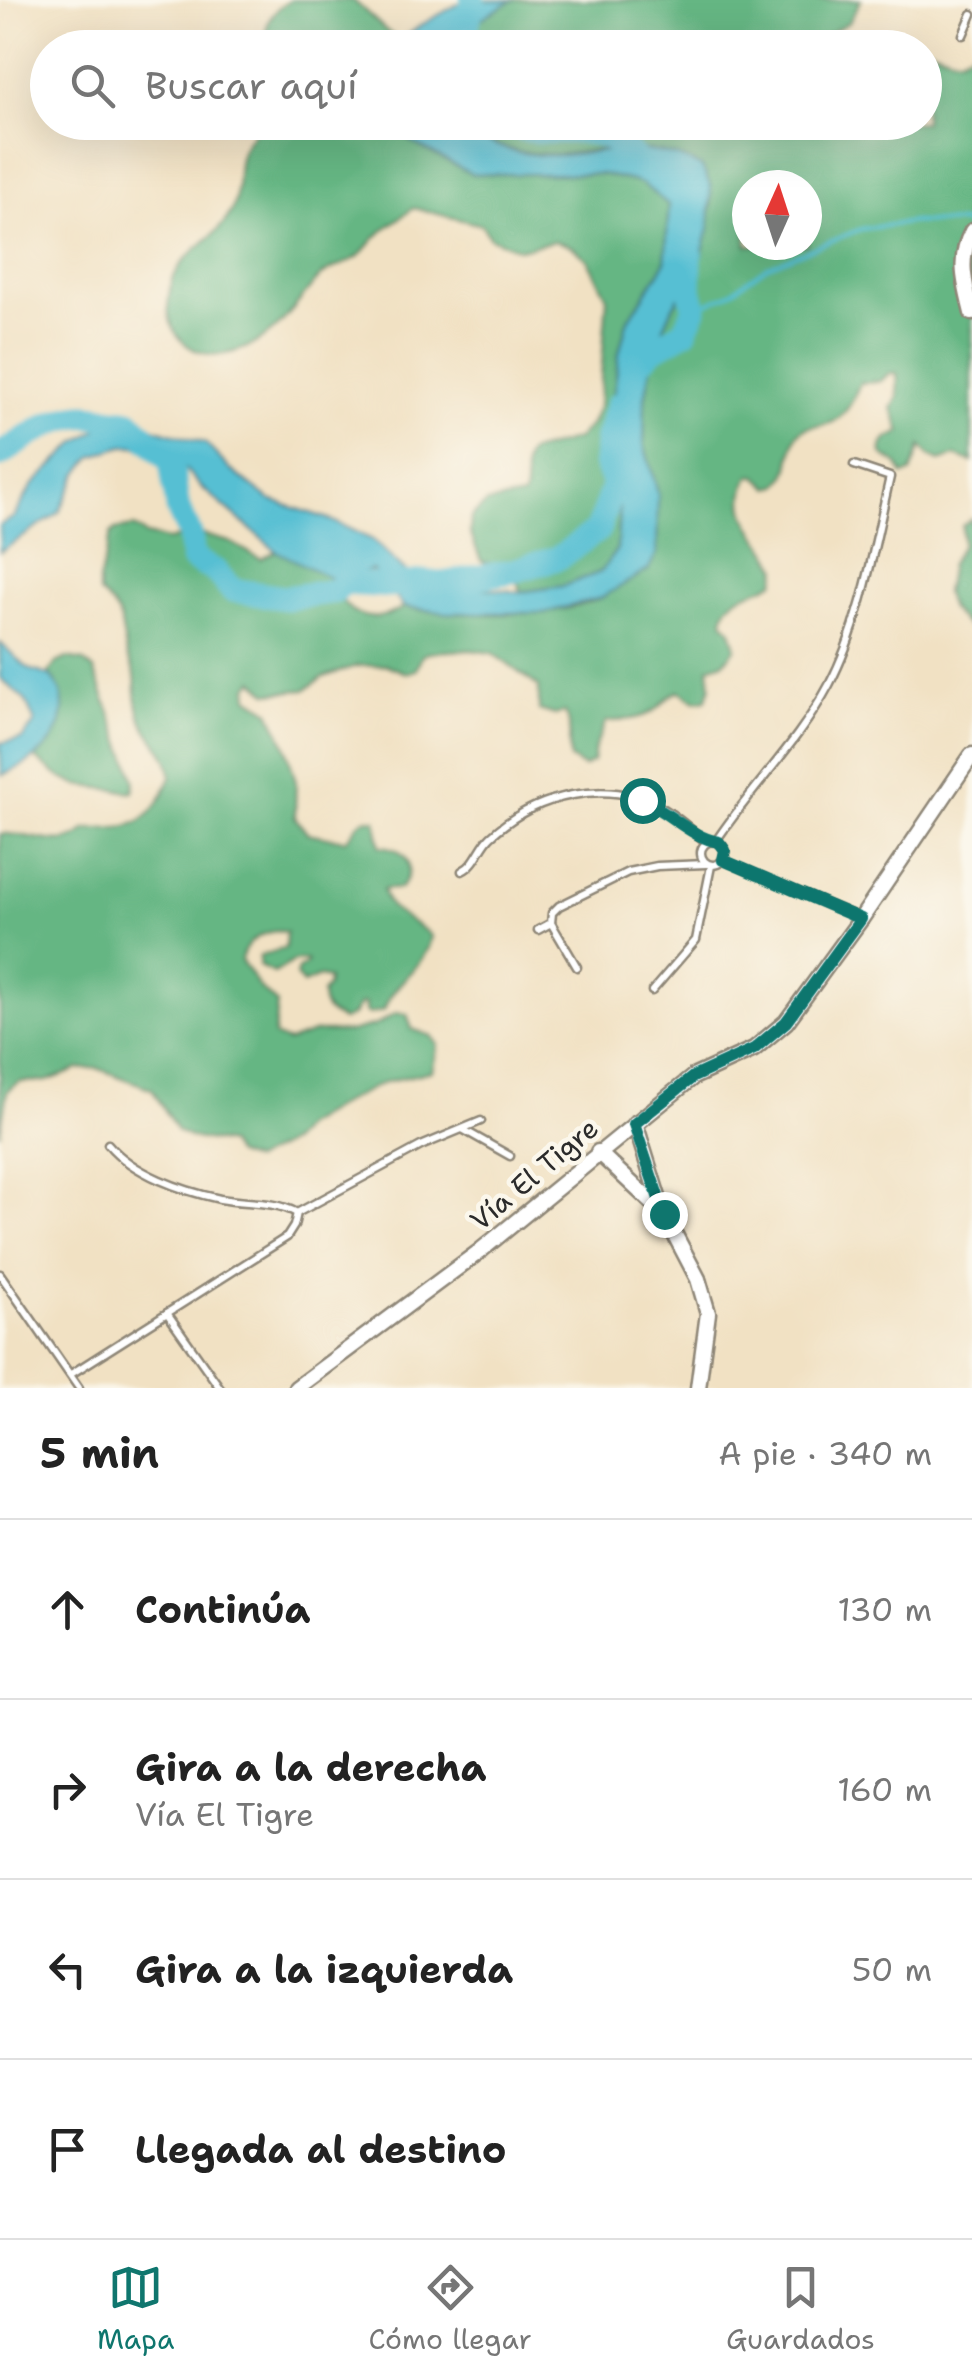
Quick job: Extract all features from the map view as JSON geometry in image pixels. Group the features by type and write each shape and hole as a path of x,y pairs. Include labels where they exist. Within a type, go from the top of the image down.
{"street":[{"path":"972,230 962,270 972,313"},
{"name":"Vía El Tigre","path":"296,1388 480,1251 693,1077 754,1049 786,1022 972,755"},
{"path":"634,1124 664,1214 698,1279 708,1312 698,1388"},
{"path":"598,1152 664,1214"}],"lane":[{"path":"963,36 972,14"},
{"path":"652,991 696,940 708,865 700,853 785,755 830,682 862,597 890,477 854,465"},
{"path":"462,871 469,868 491,836 526,811 551,799 588,793 642,800 664,810 724,847 723,860"},
{"path":"576,967 551,923 552,913 612,878 657,866 708,865 723,860 861,919"},
{"path":"538,930 551,923"},
{"path":"70,1374 287,1236 297,1213 422,1146 481,1121"},
{"path":"463,1130 510,1156"},
{"path":"108,1144 119,1157 172,1184 220,1198 274,1204 297,1213"},
{"path":"0,1274 78,1388"},
{"path":"167,1313 220,1388"}],"green space":[{"path":"291,0 353,0 386,30 267,30 278,9"},
{"path":"513,0 861,0 849,22 835,30 466,30"},
{"path":"972,51 972,205 966,215 972,232 972,462 955,456 940,461 921,446 911,473 903,475 898,465 882,454 884,442 901,432 892,408 898,397 897,373 889,373 881,381 860,383 838,419 805,428 797,436 782,481 770,488 757,476 750,476 744,490 746,514 778,568 775,581 735,599 725,611 723,621 731,630 736,648 724,662 709,667 711,686 707,699 692,700 680,691 648,714 606,722 593,762 583,767 570,759 565,712 555,715 539,710 539,687 492,653 429,652 422,656 416,670 406,673 387,665 357,666 324,677 305,690 268,693 254,680 248,687 249,697 270,711 286,746 296,782 295,817 307,833 345,840 361,821 376,820 380,846 397,850 409,867 399,889 383,889 386,898 390,906 431,936 423,957 384,1010 369,1014 365,1004 360,1004 353,1015 343,1020 323,1004 322,993 328,979 319,977 303,984 296,976 306,960 294,961 274,973 259,966 260,956 285,948 286,932 258,937 241,960 259,987 277,1004 274,1036 288,1042 316,1032 349,1032 376,1025 396,1013 407,1014 412,1029 432,1036 438,1045 432,1071 385,1082 350,1099 303,1127 292,1141 253,1161 235,1155 228,1144 177,1131 152,1089 97,1068 79,1069 47,1081 19,1082 7,1091 0,1134 0,834 57,841 77,836 86,829 130,825 148,815 171,777 167,759 140,715 121,621 99,593 115,530 134,527 146,535 168,540 196,533 230,542 261,559 276,551 323,572 345,604 366,616 382,616 404,607 476,614 561,610 609,593 657,553 658,493 644,444 645,398 655,348 673,306 689,286 711,207 711,187 701,167 623,147 557,155 519,152 486,140 942,140 942,52 960,58"},
{"path":"248,140 410,140 472,174 602,174 641,183 669,205 665,263 627,322 619,353 605,462 619,508 617,549 601,572 563,586 521,592 513,571 481,561 470,532 471,517 487,503 523,497 528,453 577,439 591,424 599,405 607,297 587,259 571,246 555,241 520,249 490,238 482,225 414,208 381,232 356,258 321,276 267,335 245,348 209,354 182,341 173,328 169,296 180,267 228,217 235,200 241,154"},
{"path":"972,519 972,626 967,626 950,609 945,593 950,564 962,545 962,525"},
{"path":"67,658 83,661 94,670 130,765 135,781 133,792 77,785 35,758 53,740 56,682 48,674 56,663"}],"water":[{"path":"465,0 513,0 465,30 414,30"},
{"path":"410,140 486,140 510,150 543,155 632,149 678,156 702,167 711,187 709,229 699,265 673,306 655,348 645,398 644,444 658,493 657,553 648,570 601,598 544,613 447,613 404,607 372,570 338,582 276,551 200,486 178,461 137,446 123,446 93,456 78,474 59,513 0,552 0,525 14,517 32,486 77,442 110,422 130,421 205,443 231,470 270,500 326,518 373,540 405,571 423,582 521,592 563,586 601,572 617,549 619,508 605,462 619,353 627,322 665,263 669,205 641,183 602,174 472,174"},
{"path":"0,643 26,667 52,678 63,707 57,731 44,750 2,775 0,743 22,739 35,723 26,701 0,678"}],"waterway":[{"path":"466,30 473,0"},
{"path":"612,140 645,171"},
{"path":"695,308 727,295 766,267 861,229 914,222 967,223 969,228"},
{"path":"633,369 655,348 685,331 695,308 689,286 690,254"},
{"path":"0,455 38,431 69,418 130,421 171,462 178,509 190,534 193,559 215,571 232,590 285,598 336,591 343,583 441,584 558,558 598,530 614,484 605,462 607,438 618,405"}],"route":[{"path":"642,800 664,810 707,842 722,844 723,860 861,919 786,1022 754,1049 693,1077 634,1124 664,1214"}]}
